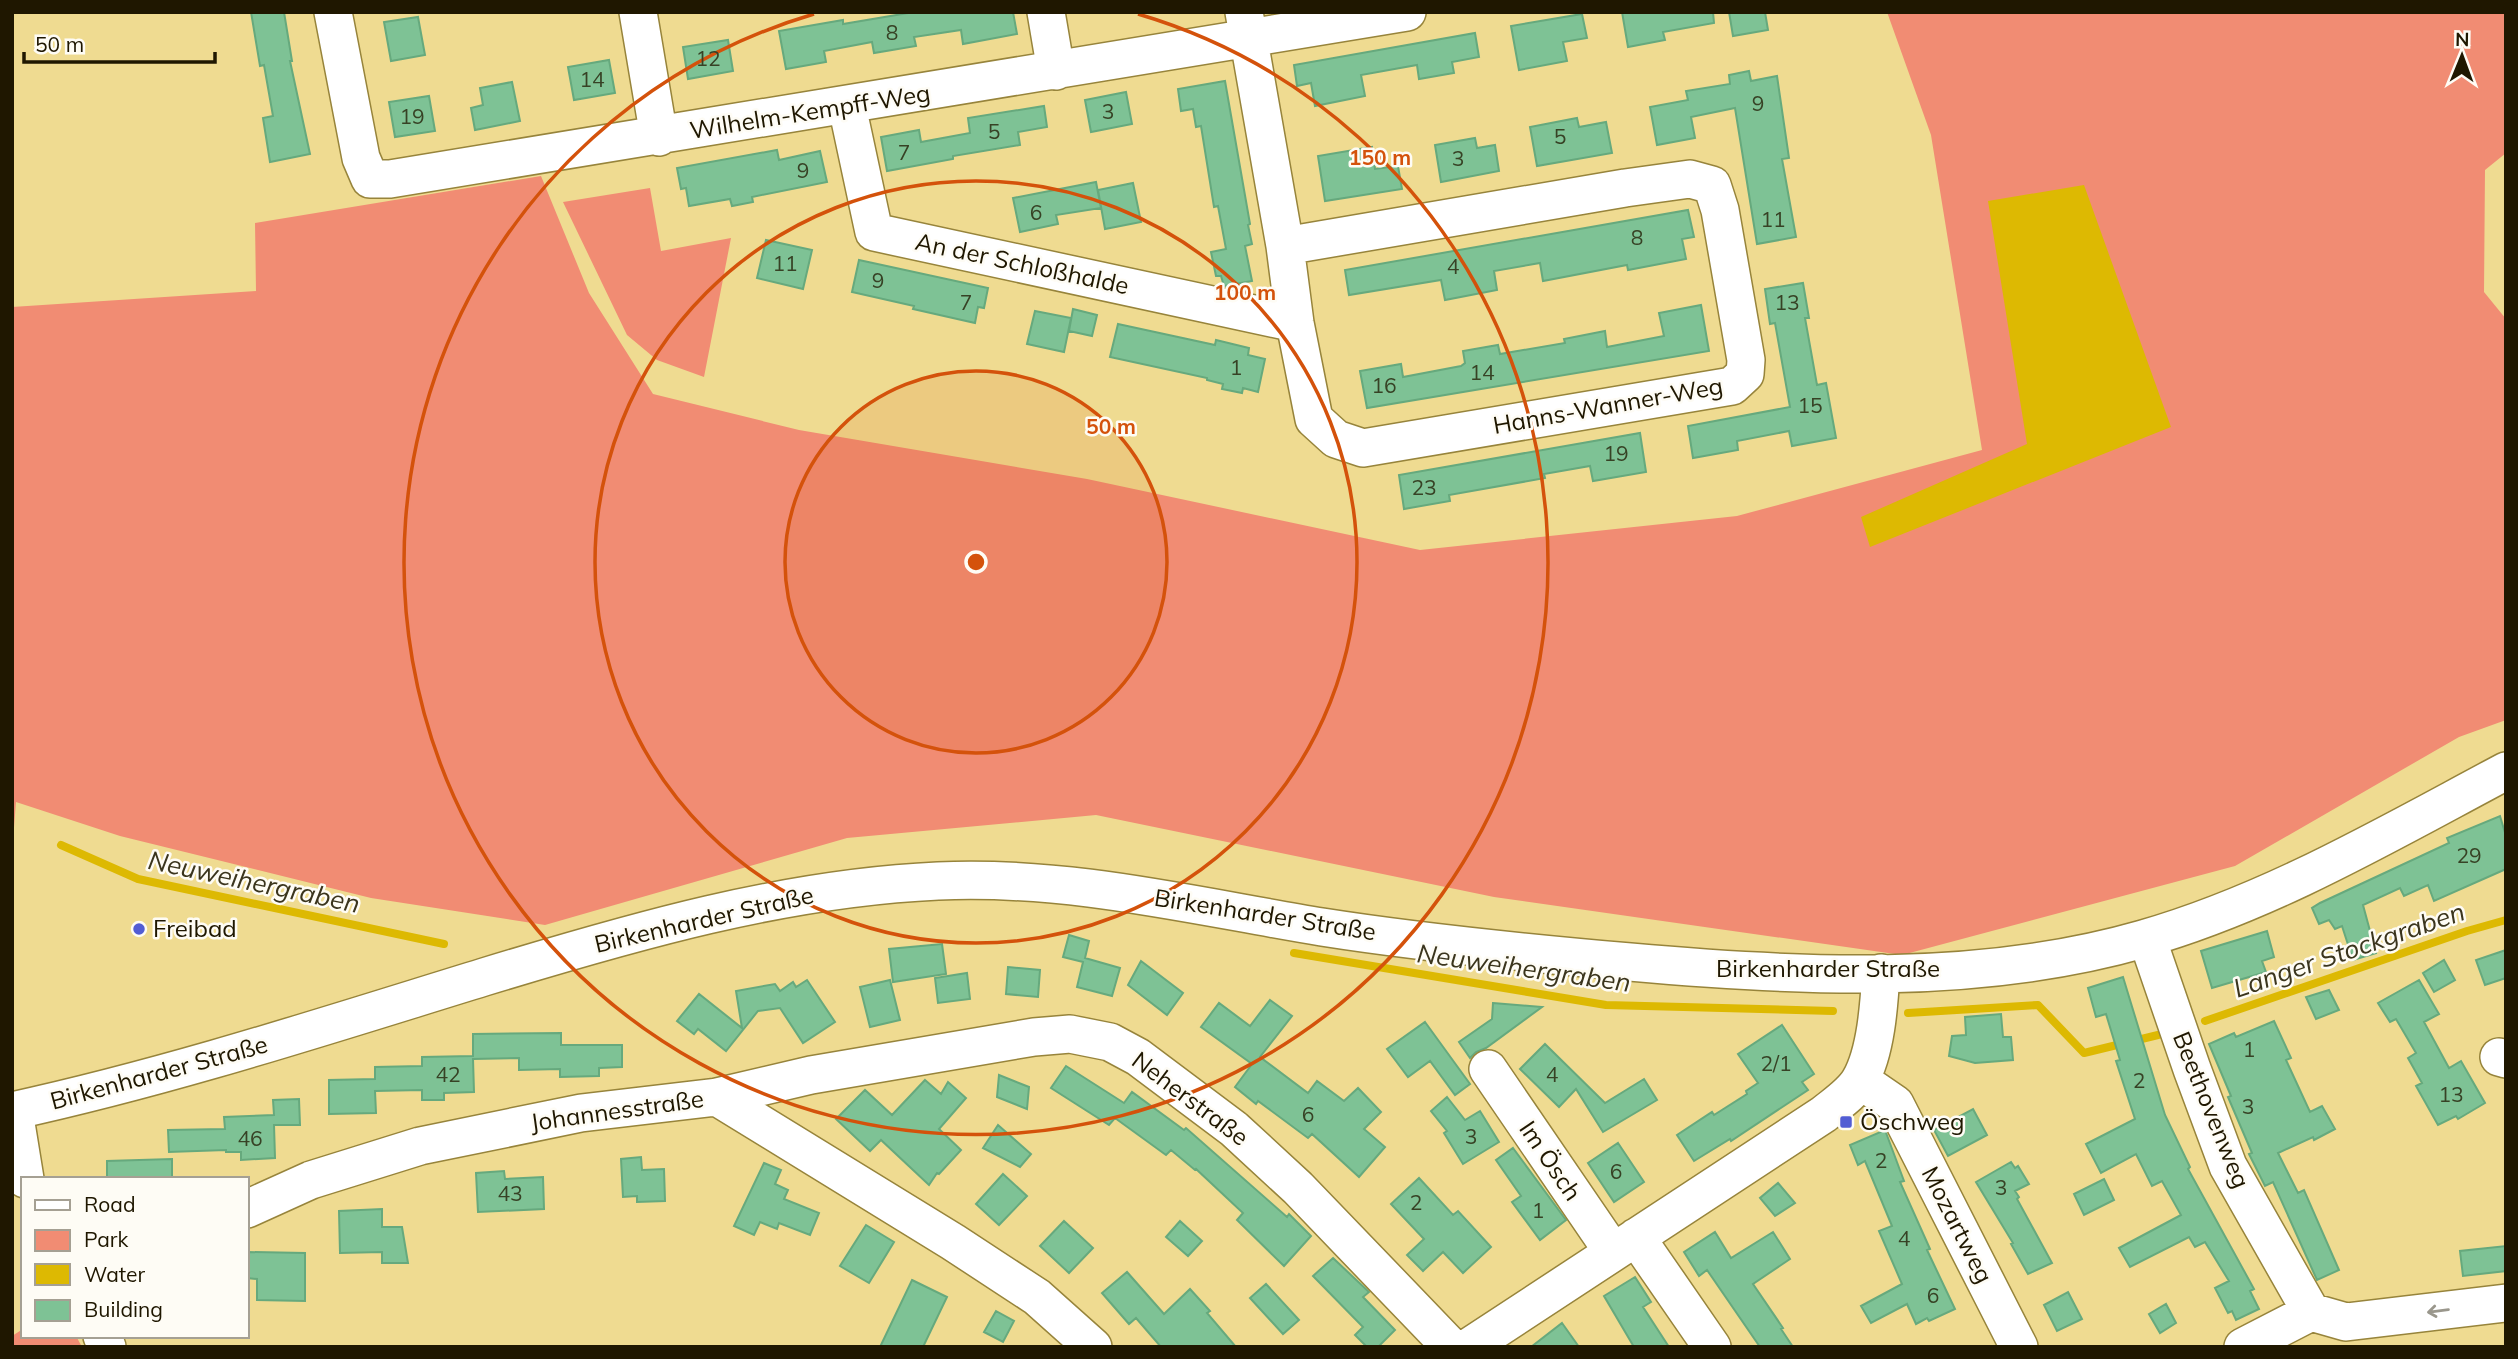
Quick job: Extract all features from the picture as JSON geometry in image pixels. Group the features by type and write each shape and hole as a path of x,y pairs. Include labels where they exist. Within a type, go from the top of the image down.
{"street":[{"name":"Wilhelm-Kempff-Weg","path":"333,12 361,159 370,178 390,179 1056,71 1246,26 1407,12"},
{"path":"638,12 659,137"},
{"path":"1045,12 1056,71"},
{"path":"1246,26 1285,246 1295,323"},
{"name":"An der Schloßhalde","path":"847,106 874,232 1295,323"},
{"name":"Hanns-Wanner-Weg","path":"1285,246 1625,188 1689,179 1712,185 1720,210 1746,360 1745,374 1732,386 1363,448 1336,439 1314,418 1295,323"},
{"name":"Birkenharder Straße","path":"13,1111 103,1090 269,1043 664,925 771,901 876,884 946,880 1016,881 1093,887 1169,898 1322,927 1531,954 1751,973 1881,973 1966,969 2053,960 2147,938 2253,899 2324,868 2506,771"},
{"name":"Beethovenweg","path":"2147,938 2228,1166 2311,1312"},
{"path":"1469,1347 1824,1114 1849,1094 1860,1080 1869,1054 1879,1006 1881,973"},
{"name":"Neherstraße","path":"717,1097 811,1075 1034,1037 1070,1034 1110,1042 1138,1057 1234,1129 1298,1188 1451,1347"},
{"name":"Im Ösch","path":"1488,1069 1625,1244 1712,1347"},
{"path":"787,1139 783,1128 786,1103 811,1075"},
{"name":"Mozartweg","path":"1860,1080 1895,1104 2018,1347"},
{"name":"Johannesstraße","path":"248,1209 311,1180 420,1146 581,1113 717,1097 953,1242 1037,1297 1093,1347"},
{"path":"13,1111 25,1177"},
{"path":"2243,1347 2311,1312 2346,1322 2506,1303"}],"green space":[{"path":"1887,12 2506,12 2506,153 2485,170 2484,292 2506,319 2506,720 2459,737 2235,866 1902,955 1494,897 1096,815 847,838 545,925 371,898 120,836 16,802 12,853 12,307 256,291 255,223 541,176 589,293 653,394 799,430 1087,479 1420,550 1737,516 1982,450 1931,135"},
{"path":"650,188 661,251 731,238 704,377 657,360 627,335 563,202"},
{"path":"21,1330 21,1338 77,1338 82,1347 12,1347 12,1336"}],"water":[{"path":"2084,185 2171,427 1870,547 1861,517 2027,444 1988,201"}],"building":[{"path":"251,12 284,12 290,61 310,154 270,162 263,118 273,116 264,65 260,66"},
{"path":"914,12 1013,12 1017,34 963,44 961,30 914,37 916,46 874,53 872,42 824,51 826,62 786,69 779,31"},
{"path":"1622,12 1713,12 1714,23 1663,32 1665,40 1628,47"},
{"path":"1729,12 1765,12 1768,30 1733,36"},
{"path":"1582,14 1587,38 1563,42 1567,61 1519,70 1511,26"},
{"path":"418,17 425,55 391,61 384,22"},
{"path":"1475,33 1479,57 1452,62 1454,73 1419,79 1417,65 1361,75 1365,96 1315,106 1311,83 1297,86 1294,65"},
{"path":"728,40 733,71 688,79 683,47"},
{"path":"609,60 615,93 574,100 568,67"},
{"path":"1749,71 1751,81 1777,76 1789,158 1782,159 1796,237 1757,244 1735,108 1691,117 1695,138 1657,145 1650,107 1688,100 1686,91 1730,84 1729,75"},
{"path":"1225,81 1250,224 1252,244 1245,246 1252,281 1224,286 1221,276 1216,276 1211,252 1226,249 1218,206 1214,207 1201,126 1196,127 1193,109 1181,111 1178,89"},
{"path":"512,82 520,121 475,130 471,108 483,105 480,88"},
{"path":"1126,92 1132,124 1091,132 1085,100"},
{"path":"429,96 435,131 395,137 389,102"},
{"path":"1044,106 1047,127 1018,132 1020,145 887,171 881,137 919,130 921,142 970,133 968,118"},
{"path":"1577,118 1579,127 1606,122 1612,153 1537,166 1530,127"},
{"path":"1475,138 1477,148 1495,145 1499,171 1441,182 1435,145"},
{"path":"1372,147 1375,169 1398,166 1402,189 1325,201 1318,156"},
{"path":"777,150 779,160 820,151 827,182 752,197 753,202 732,206 730,199 689,206 686,188 681,189 677,168"},
{"path":"1096,182 1101,208 1056,215 1058,224 1020,232 1013,198"},
{"path":"1133,183 1141,222 1105,229 1098,190"},
{"path":"1688,210 1694,237 1682,239 1686,259 1628,270 1627,265 1543,281 1540,263 1494,271 1497,290 1445,300 1441,280 1349,295 1345,270"},
{"path":"766,240 812,250 803,289 757,278"},
{"path":"859,260 988,288 984,308 978,307 975,323 852,292"},
{"path":"1803,283 1809,318 1805,318 1817,385 1826,383 1836,438 1792,446 1789,431 1737,441 1738,450 1693,458 1688,426 1790,407 1775,323 1770,324 1765,289"},
{"path":"1701,305 1709,351 1367,408 1360,371 1401,364 1403,377 1461,366 1465,363 1463,351 1498,345 1500,354 1565,343 1564,339 1605,331 1607,347 1664,336 1659,313"},
{"path":"1073,309 1097,315 1092,336 1069,331"},
{"path":"1035,311 1071,318 1064,352 1027,344"},
{"path":"1118,324 1215,345 1216,340 1249,348 1248,355 1265,359 1258,392 1243,388 1242,393 1222,389 1223,384 1207,378 1110,357"},
{"path":"1640,433 1646,472 1593,481 1590,466 1544,474 1545,478 1449,495 1450,501 1404,509 1399,475"},
{"path":"2500,816 2506,836 2506,869 2434,901 2428,885 2404,896 2400,888 2363,905 2376,953 2353,960 2342,926 2335,929 2329,920 2319,924 2312,908 2320,903 2449,843 2447,838"},
{"path":"2267,931 2274,957 2262,961 2266,972 2212,988 2201,951"},
{"path":"1069,935 1089,941 1085,958 1120,968 1112,996 1077,987 1083,962 1063,957"},
{"path":"942,944 946,974 893,982 889,949"},
{"path":"2506,950 2506,978 2485,985 2476,960"},
{"path":"2444,960 2455,980 2434,992 2423,973"},
{"path":"1141,961 1183,993 1167,1015 1128,985"},
{"path":"1008,967 1040,970 1038,997 1006,994"},
{"path":"967,973 970,999 938,1003 935,978"},
{"path":"2123,977 2165,1115 2190,1167 2188,1169 2254,1289 2250,1291 2259,1309 2236,1320 2232,1311 2228,1313 2215,1288 2229,1281 2205,1242 2195,1247 2189,1237 2130,1267 2119,1248 2181,1215 2162,1181 2152,1186 2136,1154 2101,1173 2086,1144 2135,1119 2116,1061 2120,1060 2106,1014 2096,1017 2088,988"},
{"path":"807,980 835,1022 803,1043 780,1008 758,1011 726,1051 698,1029 694,1034 677,1021 699,994 742,1028 736,991 775,984 780,991 793,982 796,987"},
{"path":"890,980 900,1020 870,1027 860,987"},
{"path":"2419,980 2439,1014 2424,1022 2449,1068 2461,1061 2485,1103 2458,1119 2456,1116 2438,1125 2416,1086 2422,1083 2408,1058 2416,1053 2396,1019 2390,1022 2378,1003"},
{"path":"2329,990 2339,1010 2316,1019 2306,997"},
{"path":"1270,1000 1292,1016 1260,1057 1308,1093 1317,1081 1344,1101 1358,1088 1381,1112 1364,1129 1385,1147 1359,1177 1312,1134 1308,1138 1235,1087 1252,1064 1201,1027 1219,1003 1250,1026"},
{"path":"1493,1003 1542,1007 1470,1058 1459,1042 1492,1019"},
{"path":"2001,1014 2003,1037 2011,1037 2013,1060 1975,1063 1949,1056 1952,1036 1966,1035 1965,1017"},
{"path":"2274,1021 2291,1058 2286,1060 2310,1112 2322,1106 2335,1129 2278,1153 2298,1193 2304,1190 2339,1270 2317,1280 2273,1182 2265,1186 2249,1154 2252,1153 2209,1044 2234,1033 2236,1037"},
{"path":"1425,1022 1470,1084 1455,1095 1430,1061 1408,1077 1387,1049"},
{"path":"1782,1025 1814,1074 1802,1082 1808,1090 1731,1141 1730,1139 1694,1161 1677,1135 1712,1112 1714,1115 1747,1094 1746,1091 1758,1083 1738,1054"},
{"path":"561,1033 561,1045 622,1045 622,1067 599,1068 599,1076 560,1077 560,1069 519,1070 519,1058 473,1059 474,1092 444,1093 444,1100 422,1100 422,1090 375,1091 376,1113 329,1114 329,1080 375,1079 375,1067 422,1066 422,1057 473,1056 473,1034"},
{"path":"1545,1044 1605,1103 1644,1079 1657,1100 1603,1132 1576,1089 1559,1107 1520,1069"},
{"path":"1066,1066 1124,1103 1132,1092 1184,1130 1186,1128 1287,1217 1289,1214 1311,1236 1284,1266 1237,1220 1243,1213 1196,1169 1171,1150 1166,1155 1115,1118 1109,1125 1051,1088"},
{"path":"999,1075 1029,1087 1027,1109 997,1097"},
{"path":"925,1080 941,1094 948,1082 966,1098 939,1129 961,1150 939,1174 937,1173 929,1185 881,1140 870,1151 836,1119 865,1090 892,1115"},
{"path":"1447,1097 1465,1120 1480,1111 1499,1142 1463,1164 1444,1133 1447,1131 1431,1111"},
{"path":"299,1099 300,1125 274,1125 275,1158 241,1160 241,1152 226,1150 169,1152 168,1130 225,1129 224,1117 274,1115 273,1100"},
{"path":"1973,1109 1987,1135 1948,1156 1934,1130"},
{"path":"998,1125 1031,1154 1020,1167 983,1148"},
{"path":"1885,1130 1904,1181 1900,1182 1930,1249 1927,1250 1955,1309 1916,1324 1907,1304 1871,1323 1861,1306 1902,1284 1879,1231 1892,1226 1865,1161 1858,1165 1850,1145"},
{"path":"1618,1143 1644,1182 1614,1202 1588,1163"},
{"path":"1513,1148 1566,1220 1540,1240 1512,1202 1521,1196 1496,1160"},
{"path":"641,1157 642,1170 664,1169 665,1201 637,1202 637,1196 623,1197 621,1159"},
{"path":"172,1159 172,1177 107,1177 107,1161"},
{"path":"2011,1162 2015,1168 2018,1166 2029,1184 2015,1191 2019,1197 2017,1199 2052,1263 2028,1274 2011,1244 2013,1243 1976,1182"},
{"path":"764,1163 781,1170 775,1184 788,1190 784,1199 819,1213 810,1235 779,1223 777,1229 760,1222 754,1235 734,1226"},
{"path":"504,1171 505,1179 543,1177 544,1209 478,1212 476,1173"},
{"path":"1003,1174 1027,1196 999,1225 976,1204"},
{"path":"1419,1178 1453,1215 1458,1211 1491,1247 1463,1273 1443,1252 1423,1271 1407,1255 1424,1239 1391,1204"},
{"path":"2104,1179 2114,1200 2084,1215 2074,1194"},
{"path":"1778,1183 1795,1203 1775,1216 1760,1198"},
{"path":"382,1209 382,1227 402,1227 408,1263 382,1263 382,1252 340,1253 339,1211"},
{"path":"1064,1221 1093,1248 1069,1273 1040,1246"},
{"path":"1180,1221 1202,1241 1188,1256 1166,1237"},
{"path":"866,1225 894,1242 869,1283 840,1266"},
{"path":"1715,1232 1731,1258 1773,1232 1790,1259 1753,1284 1793,1347 1760,1347 1707,1270 1699,1276 1684,1252"},
{"path":"2506,1246 2506,1271 2463,1276 2460,1251"},
{"path":"248,1252 305,1253 305,1301 257,1300 257,1279 248,1278"},
{"path":"1333,1258 1369,1292 1363,1297 1395,1330 1378,1347 1367,1347 1355,1335 1363,1327 1313,1276"},
{"path":"1127,1272 1164,1314 1190,1289 1236,1347 1161,1347 1136,1318 1129,1324 1102,1293"},
{"path":"1635,1277 1651,1302 1643,1307 1669,1347 1634,1347 1604,1296"},
{"path":"912,1280 947,1297 923,1347 880,1347"},
{"path":"1266,1284 1299,1320 1283,1334 1250,1298"},
{"path":"2068,1292 2082,1319 2057,1331 2044,1305"},
{"path":"2166,1304 2176,1323 2160,1333 2149,1314"},
{"path":"996,1311 1014,1321 1003,1342 984,1332"},
{"path":"1562,1323 1579,1347 1531,1347"}],"waterway":[{"name":"Neuweihergraben","path":"61,845 138,879 444,944"},
{"name":"Langer Stockgraben","path":"2205,1021 2506,920"},
{"name":"Neuweihergraben","path":"1294,953 1606,1005 1833,1011"},
{"name":"Neuweihergraben","path":"1908,1013 2038,1005 2084,1053 2158,1035"}],"place":[{"name":"Freibad","path":"139,929"},
{"name":"Öschweg","path":"1846,1122"}]}
